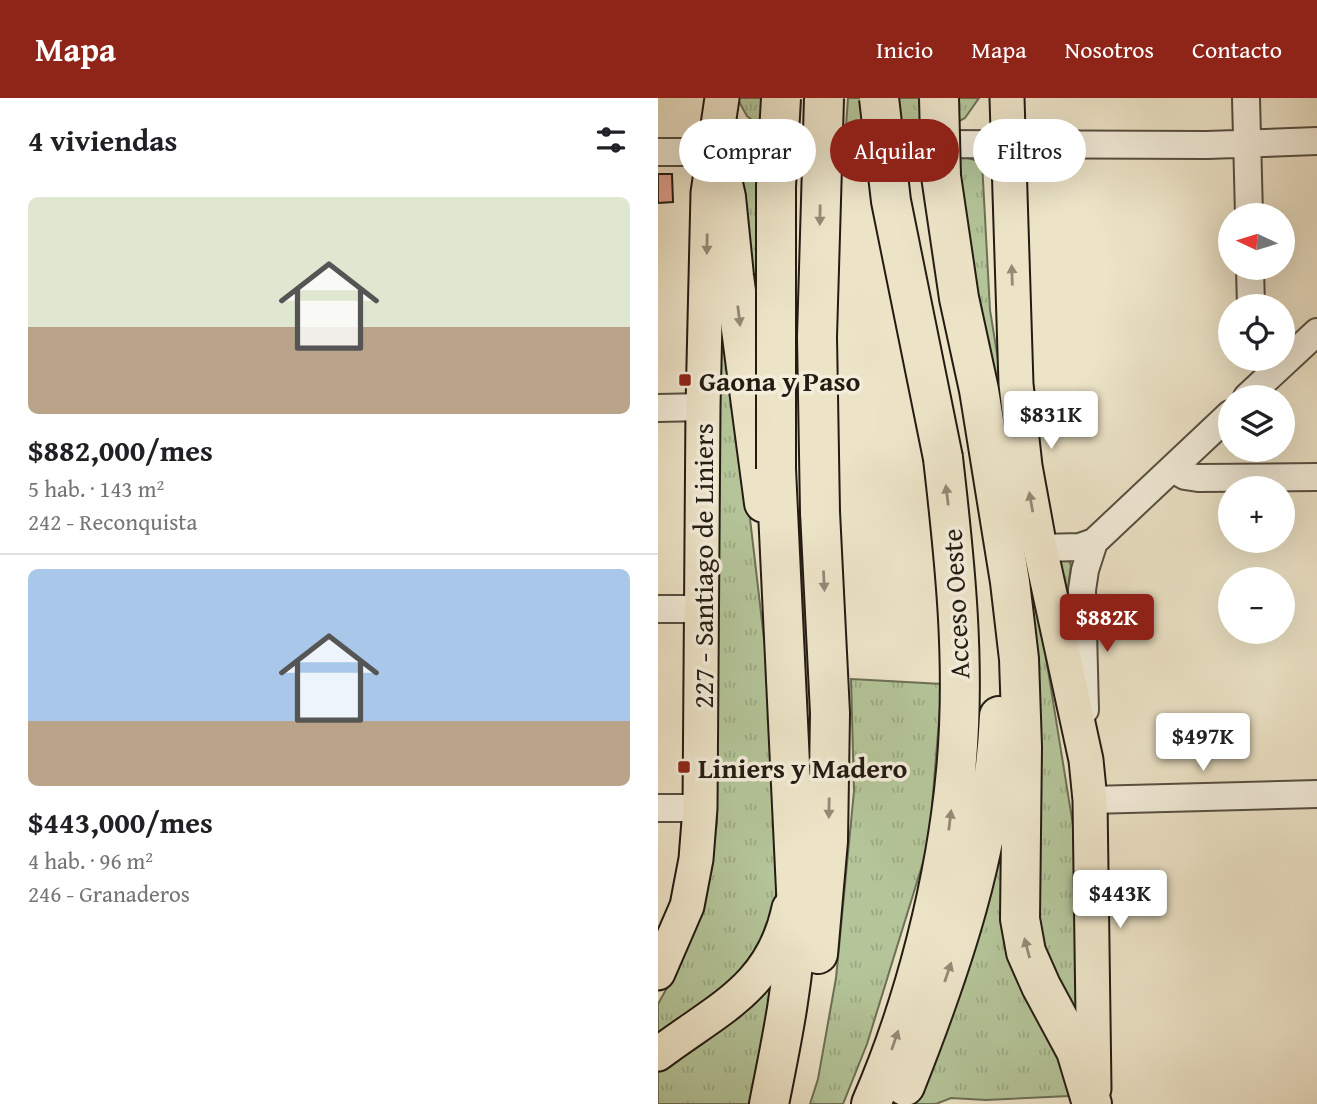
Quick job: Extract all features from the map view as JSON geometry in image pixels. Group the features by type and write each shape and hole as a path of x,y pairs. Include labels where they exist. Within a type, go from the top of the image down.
{"highway":[{"path":"769,1104 796,943 796,878 776,469 776,186 781,98"},
{"path":"787,1104 806,1024 819,951 828,841 830,713 820,512 817,337 824,98"},
{"name":"Acceso Oeste","path":"871,1104 912,991 948,838 956,770 960,696 955,561 943,458 891,201 878,98"},
{"path":"939,98 941,176 947,230 979,390 1010,582 1019,659 1022,747 1020,919 1026,952 1076,1051 1093,1104"},
{"path":"723,182 787,703"},
{"path":"897,1104 957,946 981,859 992,800 1002,663 996,506"}],"main road":[{"name":"227 - Santiago de Liniers","path":"720,119 722,98"},
{"path":"1007,98 1007,119"},
{"name":"227 - Santiago de Liniers","path":"662,959 687,906 696,859 701,808 703,407 710,182"},
{"path":"1008,182 1016,384 1025,467 1086,760 1090,800 1093,1104"},
{"path":"658,1054 740,995 770,961 781,939 796,878"}],"street":[{"path":"1246,98 1249,203"},
{"path":"1086,144 1317,141"},
{"path":"816,148 973,144"},
{"path":"658,152 679,152"},
{"path":"1260,385 1317,332"},
{"path":"658,408 703,407"},
{"path":"1040,548 1080,547 1094,541 1218,426"},
{"path":"1173,469 1185,477 1198,478 1317,477"},
{"path":"1086,760 1082,590 1094,541"},
{"path":"658,609 701,609"},
{"path":"1090,800 1317,794"},
{"path":"658,808 701,808"}],"green space":[{"path":"737,98 763,98 762,119 751,119"},
{"path":"848,98 929,98 930,119 847,119"},
{"path":"956,98 979,98 965,118 959,121 954,119"},
{"path":"959,156 973,159 973,182 983,182 990,310 1082,881 1081,1029 1033,938"},
{"path":"734,182 763,182 761,398"},
{"path":"716,202 771,699 780,838 775,906 758,955 717,1000 658,1040 658,1004 678,968 711,864 717,822"},
{"path":"1053,556 1068,559 1071,565 1067,596"},
{"path":"851,679 942,684 929,843 867,1044 843,1104 810,1104 818,1079 836,978 854,791"},
{"path":"999,816 1015,910 1073,1083 1069,1096 986,1100 951,1098 936,1104 909,1104"},
{"path":"772,980 777,980 752,1104 658,1104 658,1066"}],"building":[{"path":"658,174 672,174 673,202 658,203"}],"place":[{"name":"Gaona y Paso","path":"685,380"},
{"name":"Liniers y Madero","path":"684,767"}]}
